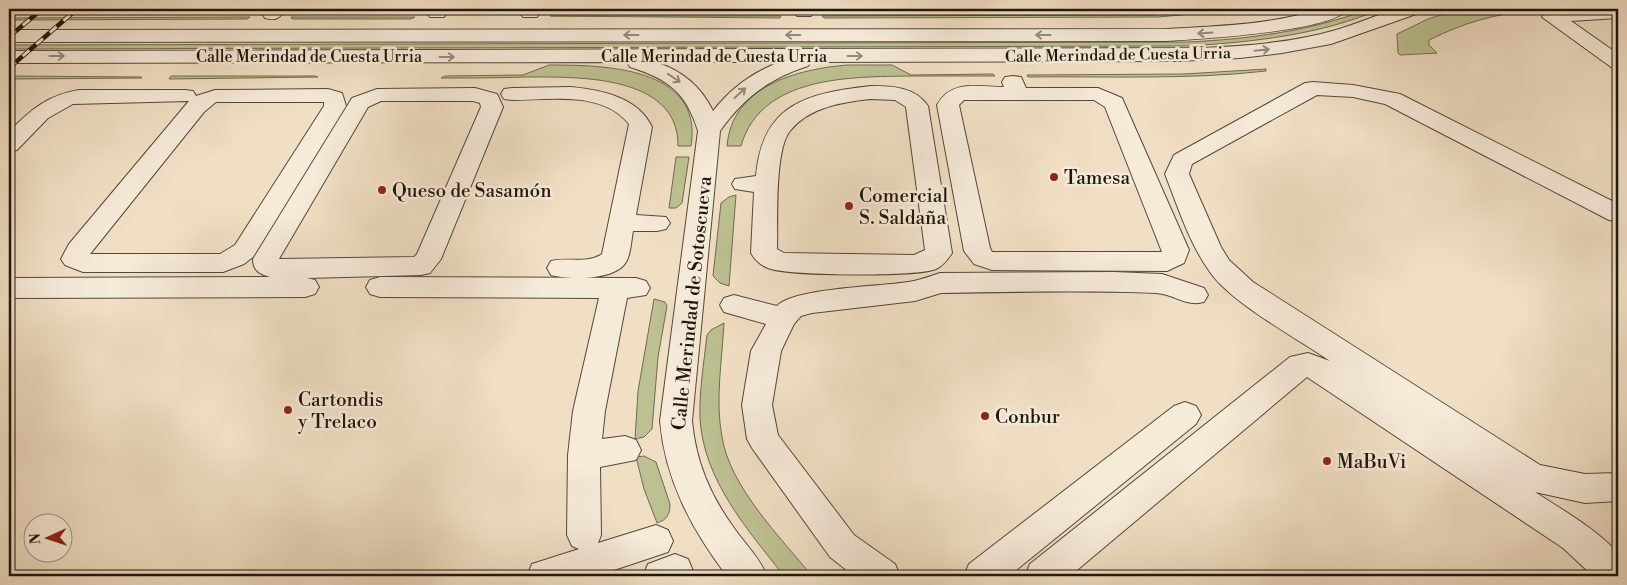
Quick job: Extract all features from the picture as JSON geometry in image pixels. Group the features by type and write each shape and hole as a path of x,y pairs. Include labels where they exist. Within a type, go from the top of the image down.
{"street":[{"name":"Calle Merindad de Cuesta Urria","path":"9,36 1167,35 1261,28 1305,19 1338,9"},
{"name":"Calle Merindad de Cuesta Urria","path":"9,57 1168,55 1238,52 1320,40 1344,34 1412,9"},
{"path":"1618,12 1552,17 1618,63"},
{"name":"Calle Merindad de Sotoscueva","path":"749,576 704,515 691,489 677,442 679,392 710,131 726,106 742,90 765,75 788,66 826,56"},
{"name":"Calle Merindad de Sotoscueva","path":"595,57 638,63 662,70 676,78 699,103 710,131"},
{"path":"1294,72 1313,88"},
{"path":"1015,88 1098,94 1114,103 1176,250 1175,257 1167,262 992,261 982,258 977,251 948,105 952,97 960,94 1015,88"},
{"path":"1618,214 1392,99 1353,91 1313,88 1182,160 1177,174 1208,247 1220,267 1243,290 1531,477 1570,488 1600,490 1618,487"},
{"path":"331,89 334,106 244,251 235,258 223,263 83,263 74,259 84,243 196,107 205,99 215,96 331,89"},
{"path":"413,89 475,94 489,99 492,107 428,259 421,266 412,268 274,269 266,266 266,259 360,103 376,95 413,89"},
{"path":"9,145 48,106 62,99 145,90 185,96"},
{"path":"894,93 909,96 917,106 939,253 928,262 914,264 791,264 776,261 764,253 755,184 774,139 782,126 798,113 819,102 840,96 894,93"},
{"path":"443,269 593,268 605,265 614,259 640,127 639,120 612,100 596,95 512,94"},
{"path":"622,223 657,223"},
{"path":"882,576 842,546 763,438 757,405 766,351 783,318 791,309 812,303 915,291 940,283 1162,284 1194,294"},
{"path":"9,288 597,286 626,288 589,411 584,455 584,534"},
{"path":"734,305 783,318"},
{"path":"1043,576 1300,365 1308,365 1320,369 1574,537 1597,555 1616,576"},
{"path":"982,576 1185,415"},
{"path":"584,455 625,450"},
{"path":"545,576 656,540"}],"green space":[{"path":"1250,9 1158,17 824,18 822,16 1153,15"},
{"path":"1369,9 1381,9 1334,25 1286,36 1188,46 9,49 9,45 1188,42 1280,33 1325,23"},
{"path":"1460,9 1542,9 1511,13 1458,27 1429,40 1429,45 1437,53 1400,55 1398,53 1397,34 1428,19"},
{"path":"550,16 781,16 780,18"},
{"path":"250,17 247,19 9,20 9,18"},
{"path":"291,17 415,17 411,19 292,19"},
{"path":"549,65 595,66 621,70 645,76 666,85 682,100 691,120 691,146 678,146 674,122 661,104 643,92 620,84 569,78 441,78 445,76 523,75"},
{"path":"848,65 892,65 911,75 993,74 995,76 862,77 811,85 788,93 768,105 752,123 741,146 727,146 732,125 741,109 754,95 770,84 808,71"},
{"path":"1266,69 1266,71 1237,74 1177,77 1028,77 1027,75 1184,74"},
{"path":"9,76 141,77 142,78 9,79"},
{"path":"171,76 315,76 318,77 169,79"},
{"path":"676,157 689,157 682,203 676,208 669,208"},
{"path":"736,195 729,286 720,283 713,276 721,203 729,197"},
{"path":"654,299 665,302 667,306 658,357 652,429 644,437 635,439 638,391"},
{"path":"724,323 719,409 722,437 727,456 735,474 758,511 812,576 784,576 756,541 730,503 710,463 703,442 700,419 702,377 707,335 711,330"},
{"path":"644,456 656,462 670,504 667,516 657,523 644,489 636,457"}],"railway":[{"path":"9,37 42,9"},
{"path":"9,68 77,9"}],"place":[{"name":"Tamesa","path":"1054,177"},
{"name":"Queso de Sasamón","path":"382,190"},
{"name":"Comercial S. Saldaña","path":"849,206"},
{"name":"Cartondis y Trelaco","path":"288,410"},
{"name":"Conbur","path":"985,416"},
{"name":"MaBuVi","path":"1327,461"}]}
